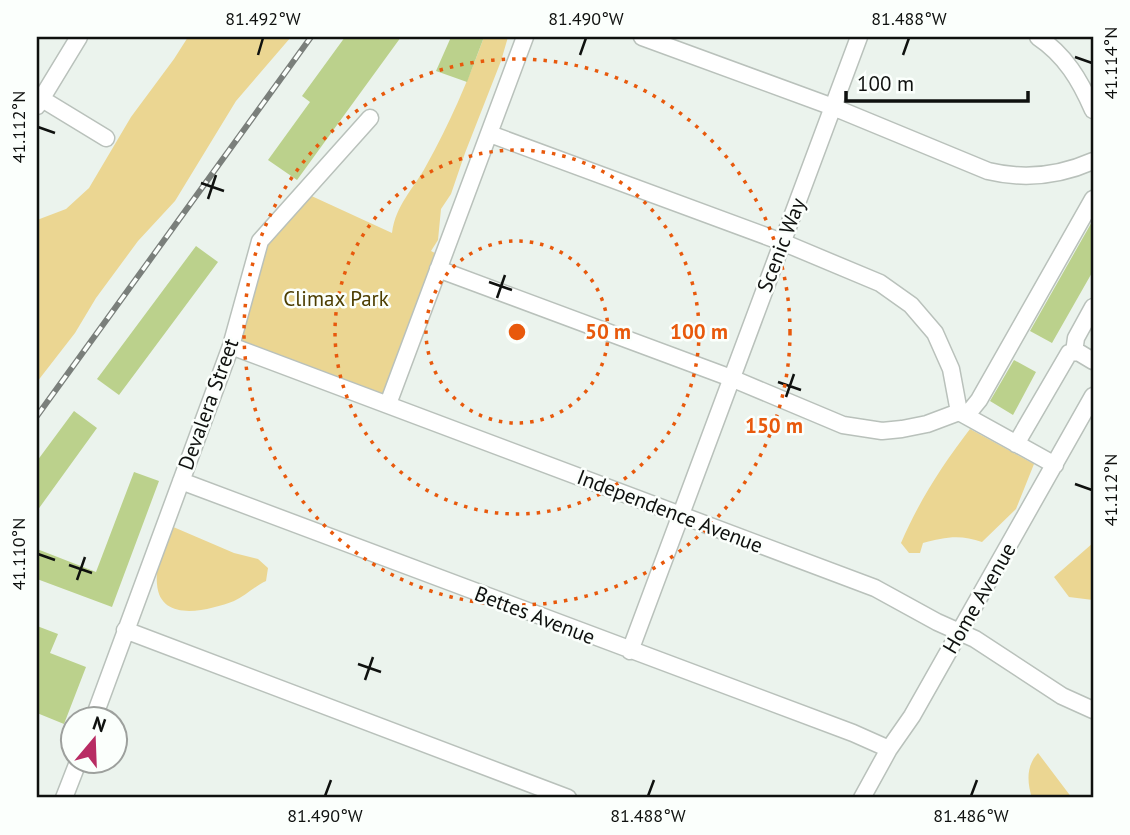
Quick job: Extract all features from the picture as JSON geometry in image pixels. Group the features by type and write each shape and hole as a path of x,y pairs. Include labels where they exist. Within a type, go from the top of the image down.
{"street":[{"path":"79,37 38,101 106,138"},
{"path":"388,404 525,37"},
{"path":"642,37 833,107 933,146 967,163 1002,174 1055,174 1093,161"},
{"name":"Scenic Way","path":"630,651 859,37"},
{"path":"1038,37 1071,68 1084,88 1093,110"},
{"name":"Devalera Street","path":"98,706 231,346 261,241 370,118"},
{"path":"489,134 782,242 880,283 911,305 935,333 955,382 963,414 1055,465"},
{"path":"438,269 731,378 792,402 826,419 862,429 902,429 963,414 979,400 1093,199"},
{"path":"1074,352 1076,338 1093,307"},
{"name":"Independence Avenue","path":"231,346 680,513 875,589 993,649 1062,696 1093,710"},
{"path":"1016,443 1069,353 1078,352 1093,361"},
{"name":"Home Avenue","path":"862,798 889,749 912,716 1093,396"},
{"name":"Bettes Avenue","path":"181,481 853,733 889,749"},
{"path":"125,630 568,798"},
{"path":"64,798 72,776"}],"green space":[{"path":"188,37 291,37 236,101 175,201 138,241 96,298 75,333 37,382 37,220 66,209 89,188 131,117"},
{"name":"Climax Park","path":"484,37 508,37 451,194 441,209 438,240 431,251 443,257 388,404 231,346 260,241 305,193 392,233 401,205 426,166 450,119"},
{"path":"970,429 1034,464 1016,509 982,542 960,537 945,538 923,543 920,553 909,553 901,543 908,527 932,483"},
{"path":"171,526 234,553 258,559 268,568 266,581 234,601 212,608 188,611 167,605 160,597 157,569"},
{"path":"1093,543 1093,600 1069,597 1054,577"},
{"path":"1038,753 1072,798 1032,798 1029,774 1031,763"}],"building":[{"path":"345,37 401,37 297,180 268,160 310,102 302,96"},
{"path":"451,37 484,37 467,82 436,71"},
{"path":"1093,220 1093,271 1052,343 1030,331"},
{"path":"196,246 218,262 119,395 97,379"},
{"path":"1014,360 1036,372 1013,415 990,401"},
{"path":"74,411 97,428 37,511 37,461"},
{"path":"134,472 159,481 112,607 37,579 37,549 96,572"},
{"path":"37,626 58,634 50,653 86,667 71,706 60,706 60,722 37,713"}],"railway":[{"path":"37,416 311,37"}]}
